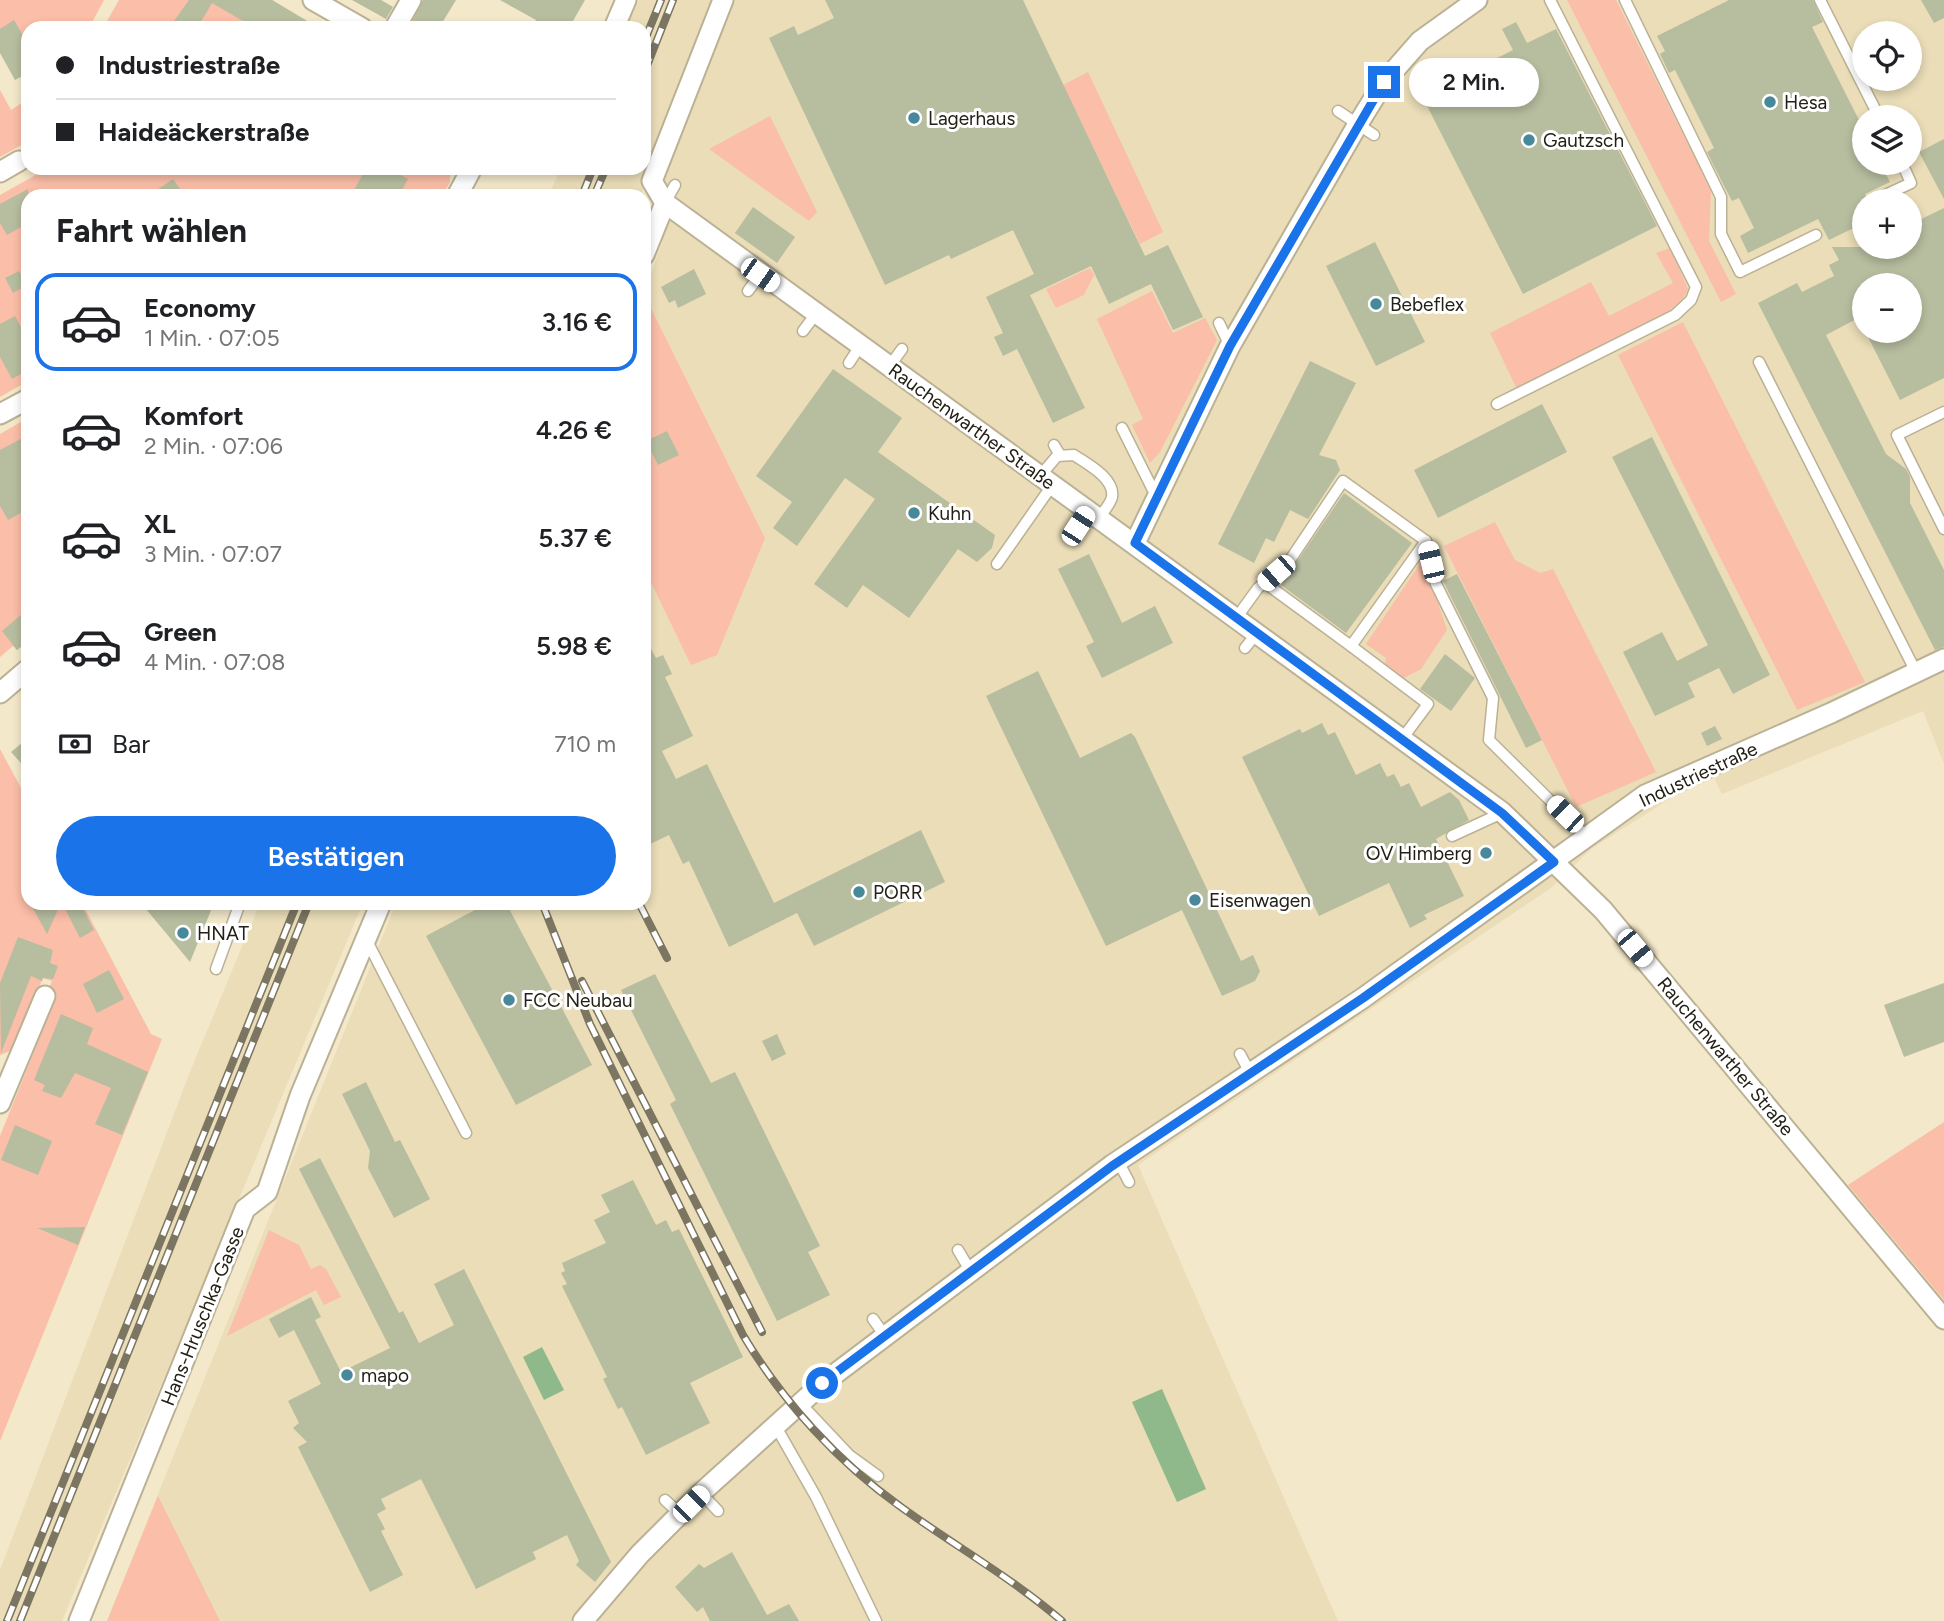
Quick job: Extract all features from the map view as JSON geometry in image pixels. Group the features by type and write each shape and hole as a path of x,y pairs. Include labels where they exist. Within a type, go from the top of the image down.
{"street":[{"path":"313,0 350,21"},
{"path":"399,21 411,0"},
{"path":"617,21 626,0"},
{"name":"Rauchenwarther Straße","path":"723,0 652,181 665,203 754,283 854,355 889,367 1047,480 1089,518 1135,543 1237,617 1251,640 1402,739 1502,813 1604,910 1944,1319"},
{"path":"1135,543 1230,346 1384,82 1420,41 1477,0"},
{"path":"0,172 19,161"},
{"path":"651,238 665,203"},
{"path":"0,414 21,403"},
{"name":"Industriestraße","path":"583,1621 680,1514 800,1403 1118,1161 1363,998 1644,795 1674,778 1944,659"},
{"path":"0,693 21,675"},
{"name":"Hans-Hruschka-Gasse","path":"79,1621 245,1209 267,1192 285,1163 300,1096 378,910"},
{"path":"0,1103 5,1074 45,996"}],"lane":[{"path":"1497,404 1675,316 1690,300 1696,287 1550,0"},
{"path":"1625,0 1721,197 1721,234 1740,272 1816,234"},
{"path":"1820,0 1873,105"},
{"path":"1338,111 1374,135"},
{"path":"1899,189 1912,183 1908,175"},
{"path":"665,203 675,186"},
{"path":"1219,323 1230,346"},
{"path":"889,367 902,349"},
{"path":"1759,362 1916,672"},
{"path":"1944,412 1896,435 1944,529"},
{"path":"1122,428 1156,498"},
{"path":"1054,445 1060,455"},
{"path":"997,564 1060,455"},
{"path":"1060,455 1074,455 1105,478 1112,496 1089,518"},
{"path":"1237,617 1265,583 1288,563 1343,481 1426,541 1436,584 1493,698 1489,740 1587,838"},
{"path":"1351,646 1426,541"},
{"path":"1265,583 1428,704 1402,739"},
{"path":"1452,836 1502,813"},
{"path":"216,969 237,910"},
{"path":"366,940 466,1133"},
{"path":"1240,1054 1250,1073"},
{"path":"1118,1161 1129,1182"},
{"path":"958,1250 971,1272"},
{"path":"873,1319 885,1336"},
{"path":"800,1403 849,1455 878,1476"},
{"path":"775,1425 816,1497 876,1621"},
{"path":"701,1493 718,1511"},
{"path":"665,1500 680,1514"}],"shaded area":[{"path":"0,0 104,0 93,21 21,21 21,68 0,53"},
{"path":"119,0 272,0 297,15 293,21 107,21"},
{"path":"639,0 1944,0 1944,764 1923,711 1722,794 1714,778 1671,798 1591,849 1551,888 1138,1165 1338,1621 107,1621 393,910 651,910 651,582 692,664 765,538 651,308 651,274 662,243 653,157 651,164 651,21 629,21"},
{"path":"1567,0 1616,0 1711,190 1709,241 1736,294 1721,302"},
{"path":"1088,72 1163,232 1140,244 1063,85"},
{"path":"0,90 11,110 21,104 21,145 0,157"},
{"path":"770,116 817,212 809,221 709,149"},
{"path":"36,175 450,175 446,189 21,189 21,385 0,397 0,195"},
{"path":"558,175 647,175 643,189 551,189"},
{"path":"1670,248 1688,289 1679,302 1662,316 1612,345 1517,389 1490,333 1591,282 1609,316 1673,283 1656,253"},
{"path":"1090,268 1094,275 1084,295 1056,308 1046,289"},
{"path":"1152,291 1173,333 1205,318 1217,340 1160,452 1150,463 1132,425 1143,419 1097,319"},
{"path":"651,308 765,538 717,655 691,665 651,582"},
{"path":"1683,322 1865,682 1797,710 1618,355"},
{"path":"21,422 21,647 17,650 13,646 0,657 0,434"},
{"path":"1495,522 1515,560 1540,573 1553,569 1656,772 1576,807 1444,546"},
{"path":"1421,562 1425,564 1447,630 1421,669 1402,679 1384,666 1386,658 1366,644"},
{"path":"0,749 21,788 21,910 86,910 151,1034 162,1039 0,1441 0,1136 57,995 48,991 52,981 43,978 10,1051 0,1055"},
{"path":"257,910 360,910 62,1621 0,1621 0,1570 190,1072"},
{"path":"1944,1122 1944,1300 1848,1185"},
{"path":"269,1230 299,1245 311,1269 320,1265 326,1269 341,1297 324,1305 316,1290 227,1336"},
{"path":"542,1347 564,1390 544,1400 523,1357"},
{"path":"1162,1389 1206,1489 1177,1502 1132,1402"},
{"path":"158,1496 220,1621 107,1621"}],"building":[{"path":"189,0 272,0 307,21 243,21 212,3 201,21 174,21"},
{"path":"352,0 381,0 393,7 386,19"},
{"path":"423,0 456,0 443,21 412,21"},
{"path":"500,0 585,0 573,21 536,20"},
{"path":"825,0 1023,0 1145,256 1168,245 1203,317 1173,330 1151,284 1109,304 1091,266 1030,295 1085,408 1053,423 1017,349 1003,356 994,337 1003,333 986,297 1034,274 1013,230 951,259 949,255 885,285 769,38 794,26 798,35 834,18"},
{"name":"Hesa","path":"1729,0 1813,0 1823,22 1812,27 1852,106 1852,175 1886,175 1890,182 1875,189 1852,189 1852,229 1829,240 1818,219 1748,253 1740,236 1754,228 1739,198 1732,201 1723,184 1707,152 1714,148 1675,70 1669,73 1660,54 1665,51 1657,36"},
{"path":"1921,0 1944,0 1944,18 1934,23"},
{"path":"14,20 21,32 21,77 15,80 0,53 0,29"},
{"name":"Gautzsch","path":"1516,22 1527,43 1556,29 1657,226 1523,294 1422,96 1513,50 1502,29"},
{"path":"1944,139 1944,199 1922,158 1922,150"},
{"path":"362,175 400,175 408,179 403,189 355,189"},
{"path":"173,179 180,189 158,189"},
{"path":"21,193 21,227 7,235 0,223 0,204"},
{"path":"753,207 795,237 777,263 735,233"},
{"path":"1944,208 1944,378 1900,400 1871,343 1922,343 1922,273 1852,273 1852,321 1826,335 1886,454 1906,469 1910,477 1910,503 1944,570 1944,647 1935,650 1758,303 1797,283 1802,292 1834,276 1829,265 1839,260 1832,247 1852,247 1852,259 1922,259 1922,219"},
{"name":"Bebeflex","path":"1375,242 1425,342 1376,366 1326,266"},
{"path":"694,269 706,294 678,308 675,300 669,303 661,287"},
{"path":"19,271 21,288 13,293 5,278"},
{"path":"15,316 21,327 21,374 12,379 0,357 0,324"},
{"path":"1310,361 1356,383 1319,455 1336,460 1340,470 1308,519 1290,510 1274,542 1266,538 1254,563 1218,544"},
{"name":"Kuhn","path":"833,369 902,418 878,452 995,535 992,548 977,562 958,549 909,618 863,585 847,608 814,584 875,499 845,478 797,546 773,528 792,502 756,476"},
{"path":"1542,404 1567,452 1438,518 1414,470"},
{"path":"667,431 679,455 658,465 651,451 651,439"},
{"path":"1652,437 1770,675 1733,694 1719,668 1688,683 1695,697 1655,716 1623,652 1662,632 1677,661 1708,645 1612,457"},
{"path":"21,439 21,513 8,520 0,506 0,450"},
{"path":"1344,493 1412,543 1346,633 1281,585"},
{"path":"1089,554 1122,623 1155,606 1173,643 1102,678 1086,646 1094,642 1058,569"},
{"path":"1457,574 1542,740 1526,748 1443,581"},
{"path":"21,615 21,647 17,650 2,631"},
{"path":"651,649 656,658 663,655 672,674 665,677 693,736 662,751 676,779 707,764 774,903 921,830 945,882 814,946 797,913 729,947 689,861 683,864 669,835 651,844"},
{"path":"1445,654 1475,678 1451,711 1420,689"},
{"path":"1038,671 1080,758 1131,733 1135,737 1241,961 1253,955 1260,971 1255,981 1222,996 1182,910 1106,946 986,696"},
{"path":"1322,723 1328,735 1335,732 1356,775 1380,763 1387,777 1394,774 1401,787 1409,783 1421,807 1450,792 1459,800 1469,820 1436,839 1464,896 1424,915 1427,919 1410,928 1389,883 1319,916 1242,757 1300,729 1302,733"},
{"path":"1715,726 1722,739 1707,746 1701,733"},
{"path":"21,744 21,763 11,752"},
{"path":"34,910 58,910 47,934"},
{"path":"66,910 84,910 94,930 80,938"},
{"name":"HNAT","path":"147,910 211,910 190,962"},
{"name":"FCC Neubau","path":"475,910 510,910 592,1065 516,1105 426,936"},
{"path":"18,937 53,950 50,963 58,966 53,979 43,978 42,981 31,976 1,1053 0,983"},
{"path":"109,970 124,999 97,1013 83,984"},
{"path":"655,974 711,1083 735,1072 820,1246 808,1252 830,1295 777,1321 670,1104 676,1100 621,990"},
{"path":"1944,983 1944,1042 1904,1057 1884,1005"},
{"path":"61,1014 93,1028 87,1044 148,1072 122,1135 95,1124 111,1088 75,1073 61,1098 42,1091 45,1085 34,1080"},
{"path":"777,1034 786,1054 772,1061 762,1041"},
{"path":"366,1082 395,1142 400,1140 430,1199 394,1218 368,1168 370,1151 342,1094"},
{"path":"15,1125 52,1141 38,1175 1,1160"},
{"path":"320,1158 399,1313 403,1311 419,1343 454,1325 434,1284 464,1269 611,1562 595,1582 576,1565 579,1561 567,1535 533,1552 536,1559 476,1589 421,1479 381,1499 386,1509 377,1514 385,1529 381,1531 403,1575 370,1592 298,1447 307,1442 293,1428 299,1423 288,1401 321,1384 294,1330 279,1338 269,1319 311,1297 321,1317 315,1320 341,1372 390,1348 299,1169"},
{"path":"633,1180 656,1225 666,1220 672,1232 679,1229 743,1357 690,1383 710,1423 646,1455 622,1407 618,1409 603,1379 607,1377 562,1286 567,1284 561,1273 565,1271 562,1263 606,1243 594,1220 610,1212 601,1195"},
{"path":"85,1227 78,1245 37,1228"},
{"path":"732,1552 767,1615 789,1604 799,1621 710,1621 703,1607 697,1612 675,1587 699,1564 704,1568"}],"railway":[{"path":"651,25 661,0"},
{"path":"651,55 673,0"},
{"path":"585,189 590,175"},
{"path":"597,189 603,175"},
{"path":"7,1621 294,910"},
{"path":"20,1621 306,910"},
{"path":"545,910 590,1024 743,1335 776,1384 813,1429 855,1471 1062,1621"},
{"path":"643,910 667,958"},
{"path":"582,981 762,1332"}],"place":[{"name":"Hesa","path":"1770,102"},
{"name":"Lagerhaus","path":"914,118"},
{"name":"Gautzsch","path":"1529,140"},
{"name":"Bebeflex","path":"1376,304"},
{"name":"Kuhn","path":"914,513"},
{"name":"OV Himberg","path":"1486,853"},
{"name":"PORR","path":"859,892"},
{"name":"Eisenwagen","path":"1195,900"},
{"name":"HNAT","path":"183,933"},
{"name":"FCC Neubau","path":"509,1000"},
{"name":"mapo","path":"347,1375"}],"route":[{"path":"822,1383 1112,1166 1363,998 1554,862 1502,813 1135,543 1230,346 1384,82"}]}
